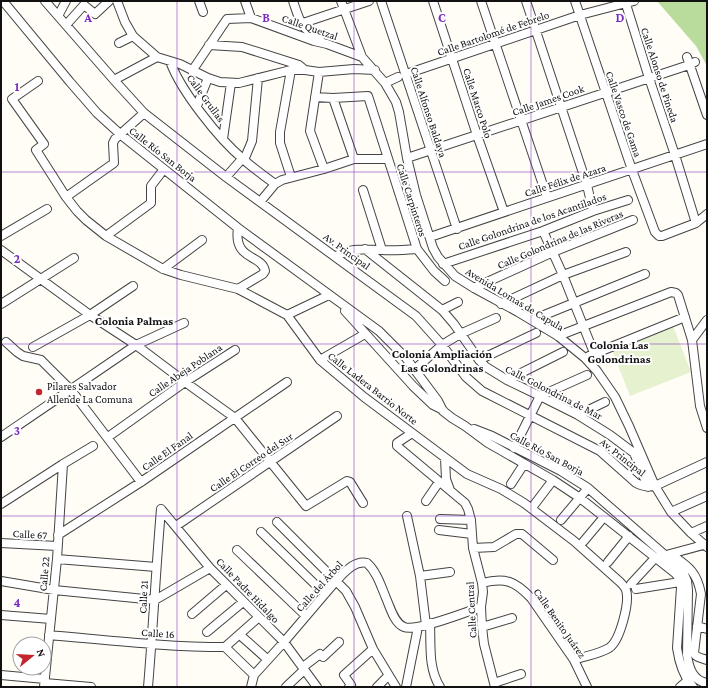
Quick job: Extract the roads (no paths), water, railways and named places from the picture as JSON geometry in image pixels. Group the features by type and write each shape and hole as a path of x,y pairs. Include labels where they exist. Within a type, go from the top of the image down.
{"street":[{"name":"Calle Río San Borja","path":"3,1 97,113 120,134 238,228 379,331 406,358 438,401 443,411"},
{"name":"Av. Principal","path":"45,1 144,113 226,177 416,316 442,345 474,385 482,391 532,415 600,451 636,483 641,486 652,487"},
{"path":"58,16 66,1"},
{"path":"66,26 84,5 95,14 109,1"},
{"path":"117,1 125,22 133,36 157,57 180,64 192,71 220,82 249,82 258,78 290,70 319,72 354,69 375,70"},
{"path":"199,1 203,12"},
{"path":"245,1 251,18"},
{"path":"293,1 300,24 327,44"},
{"path":"300,24 343,5 368,1"},
{"name":"Calle Alfonso Baldaya","path":"381,1 402,75 457,229"},
{"name":"Calle Marco Polo","path":"433,1 504,212"},
{"path":"480,1 547,197"},
{"path":"526,1 587,185 593,211"},
{"name":"Calle Vasco de Gama","path":"575,1 632,170 655,232 659,236 662,236 696,223"},
{"name":"Calle Bartolomé de Febrelo","path":"384,83 402,75 580,15 629,2"},
{"name":"Calle Alonso de Pineda","path":"629,2 649,78 696,223"},
{"name":"Avenida Lomas de Capula","path":"343,5 362,57 375,70 393,95 399,112 407,158 416,195 433,248 443,264 455,276 474,288 558,336 585,358 597,371 615,397 630,426 652,487 671,512 691,533 706,545"},
{"name":"Calle Quetzal","path":"209,46 227,20 251,18 362,57"},
{"path":"119,43 133,36"},
{"path":"192,71 209,46 242,47 299,65 305,70"},
{"path":"114,80 157,57"},
{"name":"Calle Grullas","path":"170,61 174,73 197,106 223,139 243,160 275,184"},
{"name":"Calle James Cook","path":"407,158 649,78 690,61 707,115"},
{"path":"290,70 280,132 280,143 291,177"},
{"path":"319,72 310,131 324,169"},
{"path":"197,106 208,78"},
{"path":"226,177 243,160 252,141 258,78"},
{"name":"Calle Ladera Barrio Norte","path":"38,81 12,99 44,144 36,150 66,197 86,220 106,236 163,269 238,289 287,315 320,360 364,397 471,477 501,489 524,504 580,546 613,575 626,590 624,617 615,641 610,647 574,660"},
{"path":"223,139 231,83"},
{"path":"315,97 333,98 368,96 387,159"},
{"path":"333,98 354,159"},
{"path":"66,197 114,163 113,143 115,139 144,113"},
{"name":"Calle Félix de Azara","path":"430,238 547,197 707,144"},
{"name":"Calle Carpinteros","path":"275,184 291,177 324,169 354,159 387,159 417,249 434,271 445,281"},
{"path":"106,236 151,203 151,186 164,169"},
{"path":"260,202 275,184"},
{"path":"363,190 382,250"},
{"name":"Calle Golondrina de los Acantilados","path":"443,264 543,231 593,211 628,200"},
{"path":"1,236 47,209"},
{"path":"696,223 707,214"},
{"name":"Calle Golondrina de las Riveras","path":"474,288 553,252 633,220"},
{"path":"238,228 236,238 242,250 261,263 265,271 263,274 238,289"},
{"path":"543,231 563,275 594,353"},
{"path":"163,269 202,240"},
{"path":"336,256 353,249 417,249"},
{"name":"Calle Golondrina de Mar","path":"365,249 442,310 454,324 479,360 493,372 578,415 634,453 652,487"},
{"path":"1,250 90,315 136,345 235,418 306,506 348,481 362,503"},
{"path":"502,304 563,275 626,252"},
{"path":"1,304 74,258"},
{"path":"532,320 645,274"},
{"path":"33,347 90,315 133,286"},
{"path":"558,336 670,292 676,292 692,340 700,406 707,428"},
{"name":"Calle Río San Borja","path":"331,296 413,386 433,405 488,443 553,480 580,498 675,573 680,582"},
{"path":"287,315 331,296"},
{"path":"442,310 458,302"},
{"path":"585,358 594,353 685,317"},
{"path":"415,370 442,345 460,334 496,318"},
{"path":"692,340 707,320"},
{"path":"1,438 136,345 184,323"},
{"path":"479,360 536,333"},
{"path":"320,360 365,334"},
{"path":"6,342 23,356 41,360 71,390 141,482"},
{"name":"Calle Abeja Poblana","path":"108,437 185,382 235,350"},
{"path":"507,380 564,352"},
{"path":"514,448 532,415 540,396 587,375"},
{"name":"Calle El Fanal","path":"58,535 141,482 287,382"},
{"path":"578,415 604,402"},
{"name":"Calle El Correo del Sur","path":"176,526 337,416"},
{"name":"Calle Río San Borja","path":"465,426 492,436 561,471 588,488 669,555 684,574 687,581 687,655 693,675 701,682 707,683"},
{"name":"Calle Central","path":"412,433 397,443 397,446 467,506 471,520 473,548 482,583 482,627 486,654 495,685"},
{"path":"1,504 93,446"},
{"path":"445,458 446,479 450,492"},
{"path":"652,487 707,462"},
{"name":"Calle 22","path":"45,683 54,590 63,464"},
{"path":"511,484 524,464"},
{"path":"534,505 553,480"},
{"path":"426,501 439,482"},
{"path":"561,520 588,488"},
{"path":"671,512 707,496"},
{"name":"Calle Padre Hidalgo","path":"161,509 210,568 284,642 317,687"},
{"name":"Calle 21","path":"148,687 161,509"},
{"path":"407,516 420,576 425,625 431,661 433,671 440,687"},
{"path":"583,542 604,517"},
{"path":"440,519 471,520"},
{"path":"277,522 346,591 373,649 396,687"},
{"path":"691,533 707,526"},
{"path":"439,530 472,534"},
{"path":"261,532 325,594"},
{"path":"473,548 494,547 516,534 522,534 553,560"},
{"path":"608,562 629,536"},
{"name":"Calle 67","path":"1,544 57,546"},
{"path":"680,687 690,684 680,662 677,648 680,582 633,586 655,558 706,545"},
{"path":"237,550 306,616"},
{"path":"669,555 692,570 697,577 704,595 697,626 694,653 696,656 707,660"},
{"path":"56,559 156,567"},
{"name":"Calle del Árbol","path":"254,675 336,581 353,566 361,562 367,563 374,570 397,622 403,627 425,625 481,607"},
{"path":"1,581 54,590 155,600 210,568"},
{"path":"420,576 450,572"},
{"name":"Calle Benito Juárez","path":"482,583 499,580 508,581 517,584 524,590 574,660 587,687"},
{"path":"192,614 226,585"},
{"path":"207,632 243,602"},
{"path":"1,615 51,619"},
{"path":"251,687 254,675 225,647 259,617"},
{"path":"482,627 512,618"},
{"path":"406,687 425,625"},
{"path":"697,626 707,629"},
{"name":"Calle 16","path":"50,635 190,647 225,647"},
{"path":"240,635 267,659"},
{"path":"286,687 320,654 323,657 339,642"},
{"path":"349,687 351,684 344,675 373,649"},
{"path":"495,685 521,674"},
{"path":"1,675 45,683 91,687"},
{"path":"377,687 388,676"}],"place":[{"name":"Pilares Salvador Allende La Comuna","path":"39,392"}],"district":[{"name":"Colonia Palmas","path":"134,321"},
{"name":"Colonia Las Golondrinas","path":"619,352"},
{"name":"Colonia Ampliación Las Golondrinas","path":"442,361"}]}
